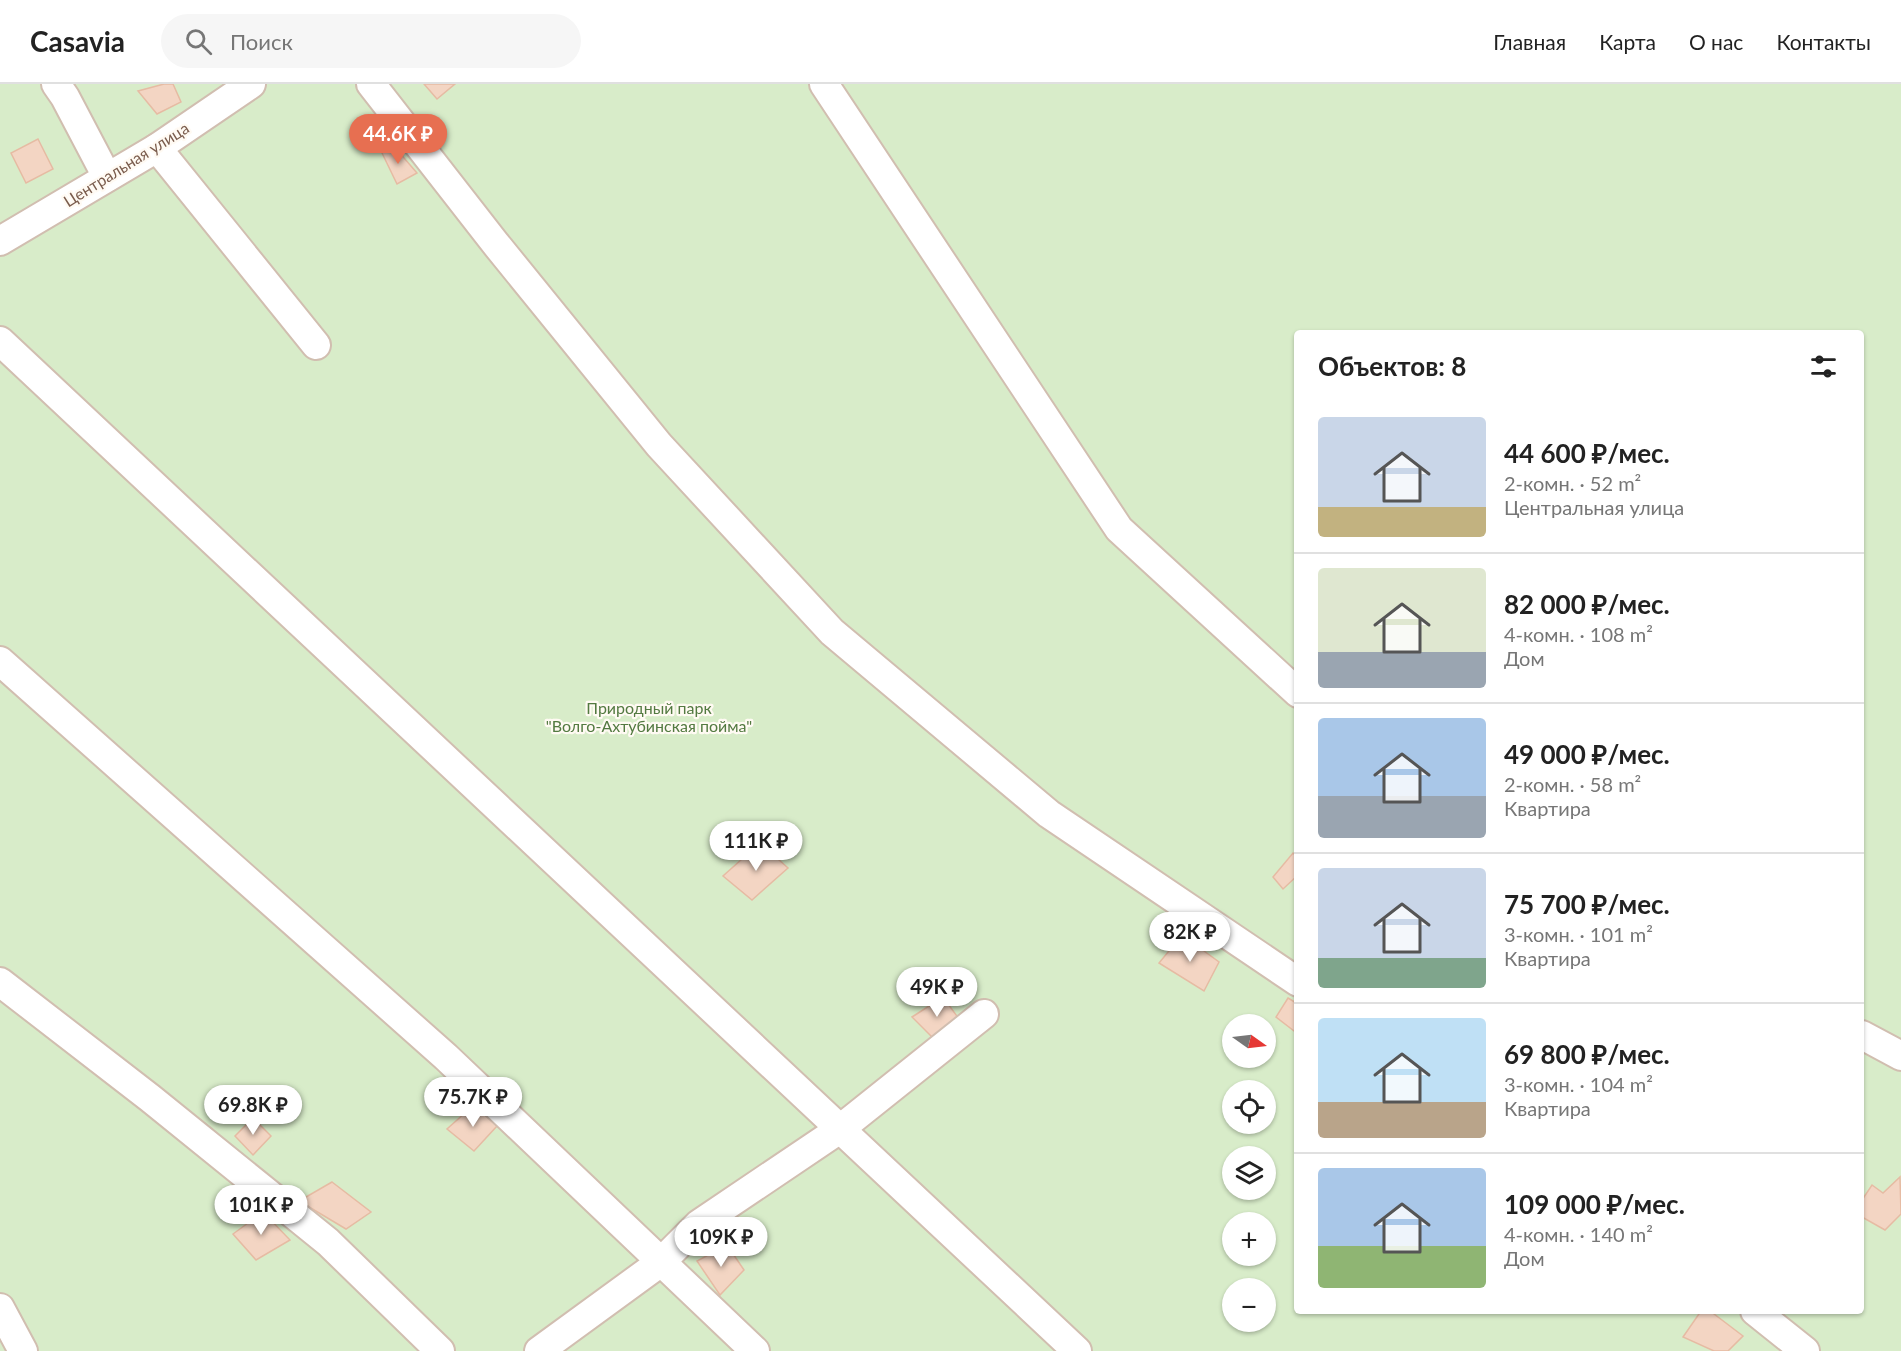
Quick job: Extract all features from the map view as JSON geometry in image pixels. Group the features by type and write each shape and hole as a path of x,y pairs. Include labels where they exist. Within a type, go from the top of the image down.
{"street":[{"path":"56,84 107,177"},
{"name":"Центральная улица","path":"0,241 157,148 251,84"},
{"path":"370,84 659,445 832,632 1049,814 1294,979"},
{"path":"824,84 1119,529 1294,689"},
{"path":"157,148 316,345"},
{"path":"0,341 1077,1351"},
{"path":"0,661 446,1058 755,1351"},
{"path":"0,982 150,1098 328,1242 440,1351"},
{"path":"538,1351 661,1262 699,1224 840,1129 984,1014"},
{"path":"1864,1036 1901,1056"},
{"path":"0,1308 22,1351"},
{"path":"1759,1314 1805,1351"}],"green space":[{"name":"Природный парк \"Волго-Ахтубинская пойма\"","path":"0,84 1901,84 1901,1351 0,1351"}],"building":[{"path":"173,84 181,102 157,114 138,91"},
{"path":"424,84 455,84 437,99"},
{"path":"38,139 53,169 26,183 11,153"},
{"path":"392,144 417,173 397,184 382,153"},
{"path":"760,843 788,868 752,900 723,876"},
{"path":"1293,853 1294,879 1283,889 1273,877"},
{"path":"1182,935 1219,962 1204,991 1159,963"},
{"path":"943,997 959,1019 935,1040 912,1017"},
{"path":"1288,998 1294,1002 1294,1031 1276,1017"},
{"path":"474,1105 497,1126 474,1151 447,1129"},
{"path":"253,1118 271,1136 253,1155 235,1136"},
{"path":"1900,1177 1901,1214 1885,1230 1864,1218 1864,1197 1872,1185 1883,1193"},
{"path":"332,1182 371,1212 346,1229 299,1201"},
{"path":"263,1212 290,1240 256,1260 233,1234"},
{"path":"727,1245 744,1270 720,1295 697,1261"},
{"path":"1699,1314 1714,1314 1743,1336 1728,1351 1714,1351 1683,1337"}]}
